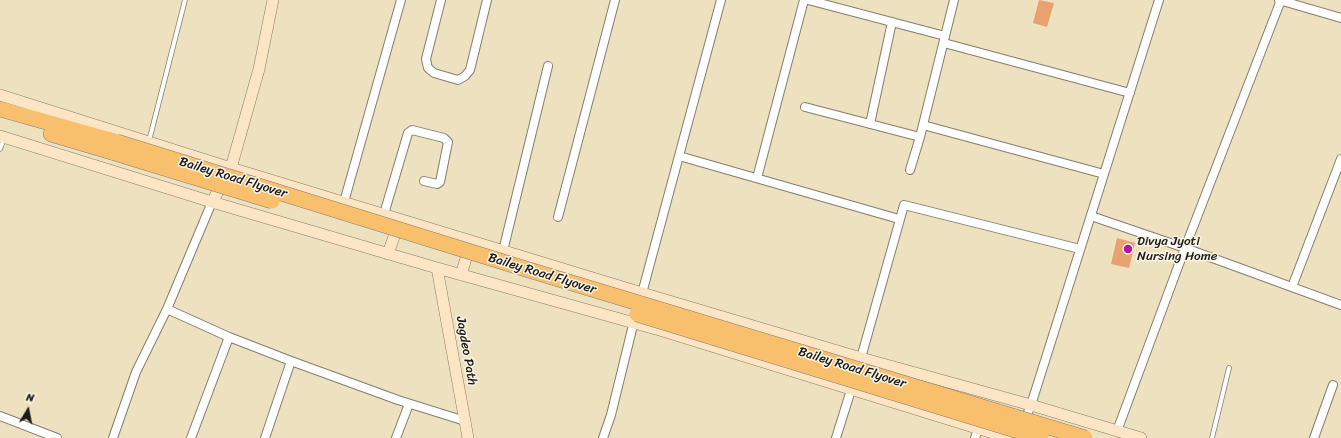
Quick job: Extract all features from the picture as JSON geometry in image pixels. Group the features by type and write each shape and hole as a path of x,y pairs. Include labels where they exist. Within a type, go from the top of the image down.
{"highway":[{"name":"Bailey Road Flyover","path":"0,109 116,148 1041,438"},
{"name":"Bailey Road Flyover","path":"0,119 116,148 528,270 1085,438"}],"main road":[{"path":"212,202 231,168 259,69 273,0"},
{"path":"0,95 231,168 642,293 861,358 1031,405 1141,438"},
{"path":"2,136 212,202 461,275 634,323 851,390 977,433 1009,438"},
{"path":"388,254 400,219"},
{"path":"461,275 471,241"},
{"name":"Jagdeo Path","path":"437,268 468,438"}],"street":[{"path":"344,202 402,0"},
{"path":"441,0 426,60 428,68 434,73 458,80 465,76 470,70 487,0"},
{"path":"558,217 615,0"},
{"path":"603,438 612,415 634,323 721,0"},
{"path":"757,178 804,0"},
{"path":"808,0 892,22 944,39 1130,93"},
{"path":"910,170 920,137 954,0"},
{"path":"1018,438 1031,405 1159,0"},
{"path":"1117,431 1280,0 1341,18"},
{"path":"870,124 892,22"},
{"path":"503,251 548,66"},
{"path":"805,107 920,137"},
{"path":"923,125 1104,174"},
{"path":"384,214 408,132 412,130 444,138 448,142 440,182 437,184 424,181"},
{"path":"679,156 899,219"},
{"path":"1292,287 1341,159"},
{"path":"113,438 136,372 167,309 212,202"},
{"path":"861,358 904,205 1080,249"},
{"path":"1091,216 1185,248 1341,305"},
{"path":"167,309 229,337 409,404 465,422"},
{"path":"191,438 229,337"},
{"path":"265,438 291,360"},
{"path":"1314,438 1333,385"},
{"path":"836,438 851,390"},
{"path":"396,438 409,404"},
{"path":"0,416 56,438"}],"lane":[{"path":"148,142 185,0"},
{"path":"0,150 2,136"},
{"path":"1212,438 1230,368"}],"building":[{"path":"1039,0 1054,3 1047,27 1033,23"},
{"path":"1117,238 1135,243 1129,268 1111,264"}],"place":[{"name":"Divya Jyoti Nursing Home","path":"1128,249"}]}
